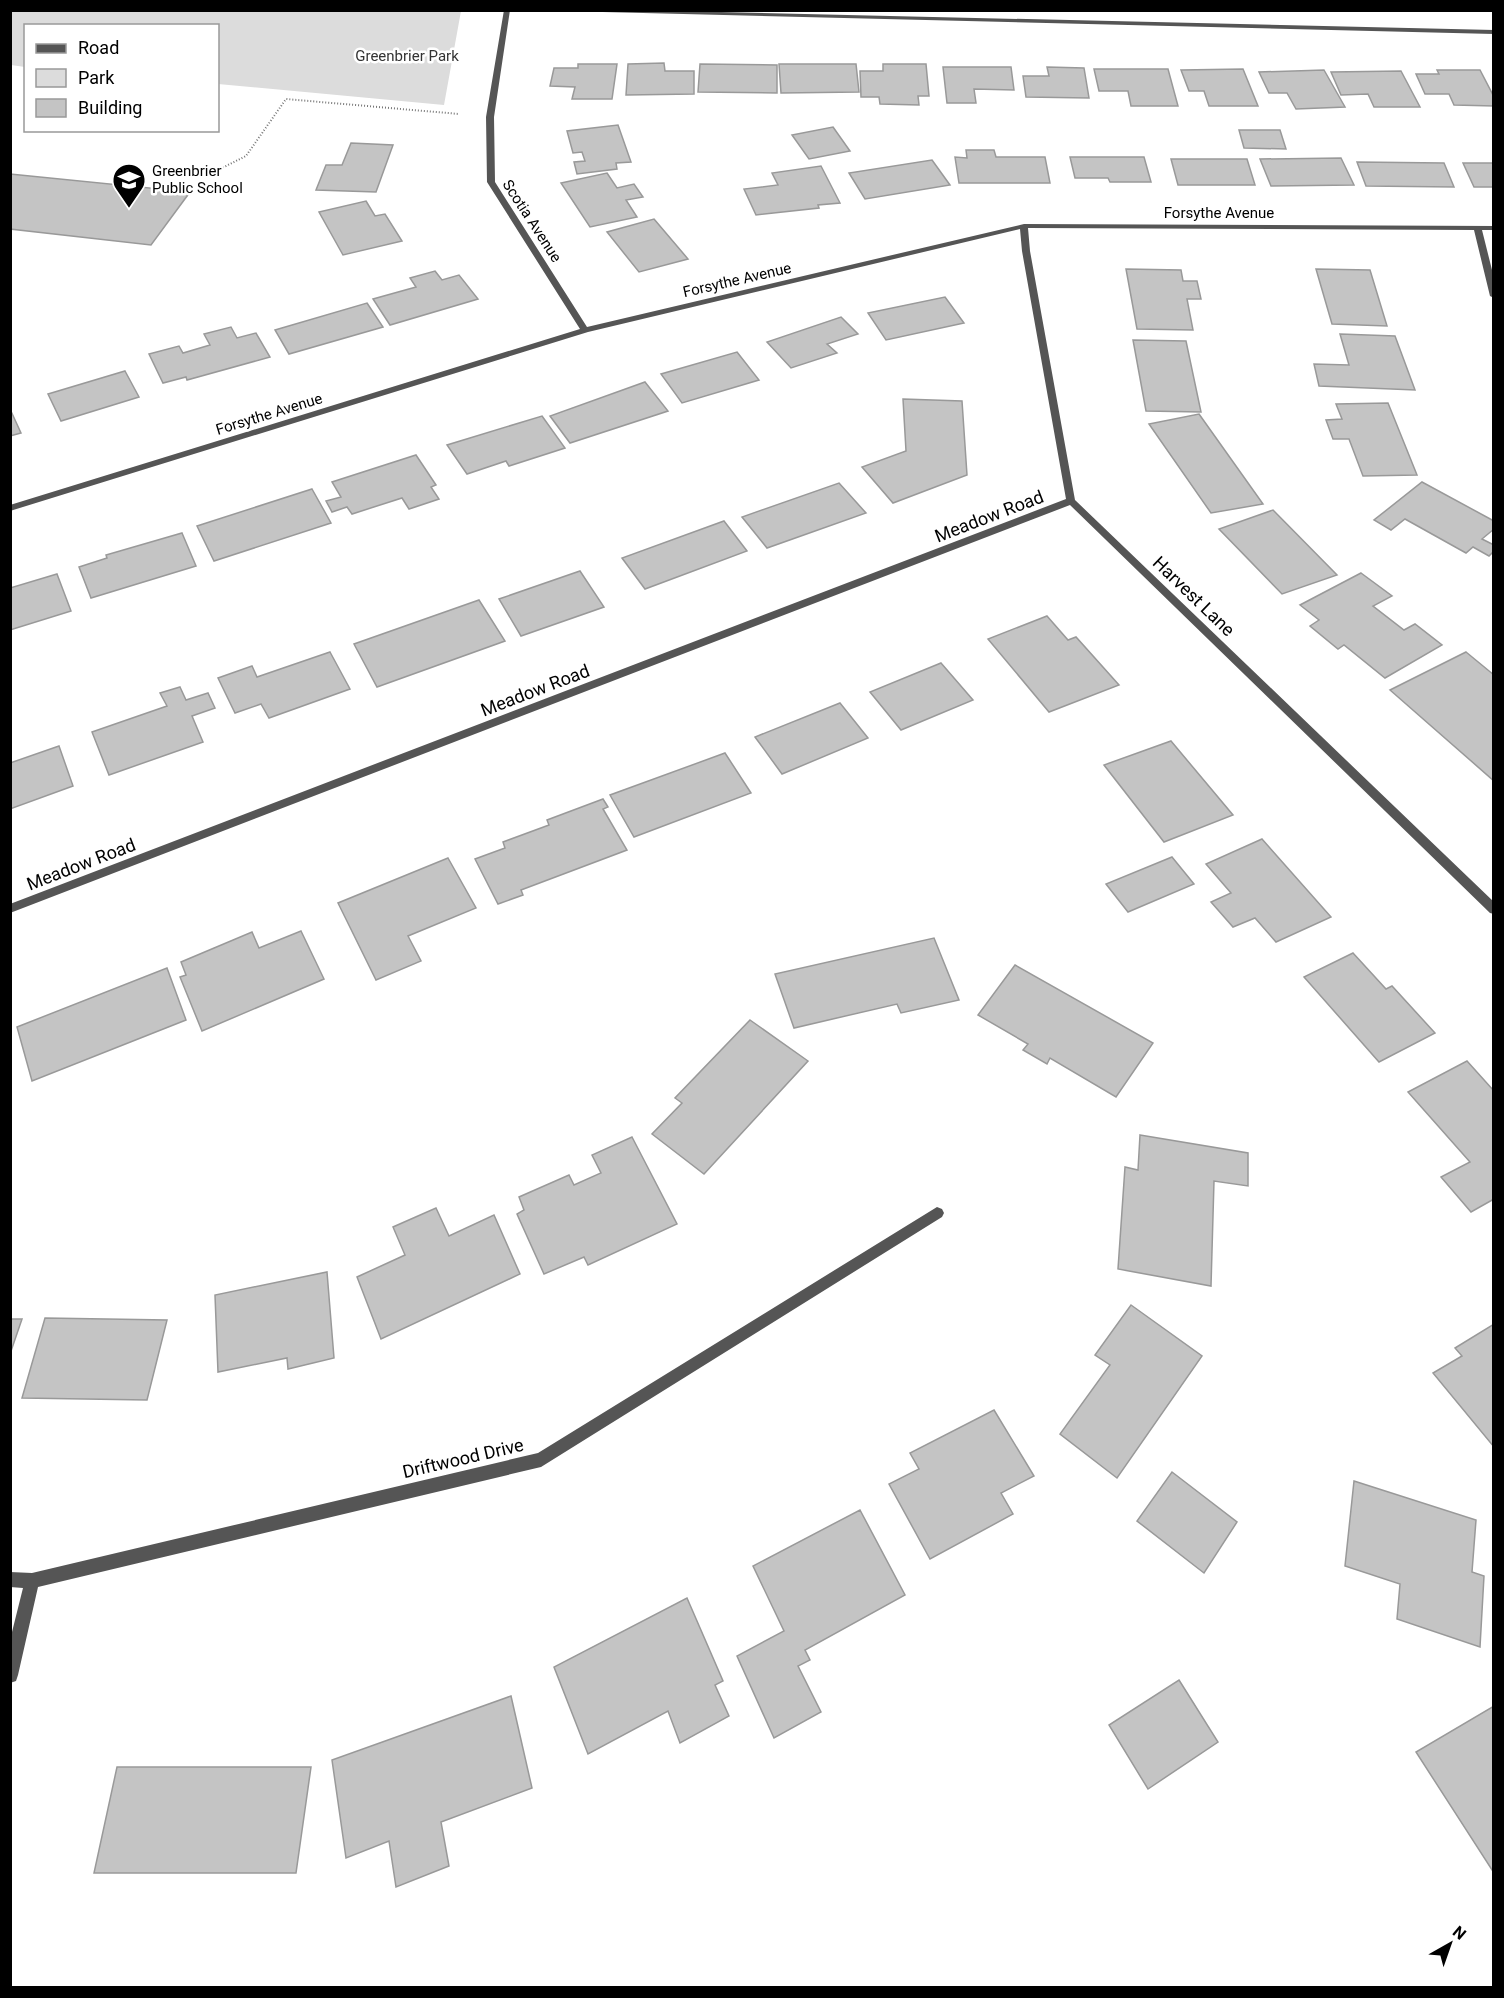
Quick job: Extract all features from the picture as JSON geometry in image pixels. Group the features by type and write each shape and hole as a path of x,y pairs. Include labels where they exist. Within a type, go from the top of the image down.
{"street":[{"name":"Scotia Avenue","path":"507,10 490,117 491,182 585,330"},
{"path":"525,10 1494,32"},
{"path":"1024,226 1026,251 1071,501"},
{"name":"Forsythe Avenue","path":"10,508 585,330 1024,226 1494,228"},
{"path":"1477,228 1494,296"},
{"name":"Meadow Road","path":"10,909 1071,501"},
{"name":"Harvest Lane","path":"1071,501 1494,910"},
{"name":"Driftwood Drive","path":"10,1579 32,1581 541,1460 937,1213"},
{"path":"10,1675 32,1581"}],"path":[{"path":"212,173 246,156 286,99 490,117"}],"green space":[{"name":"Greenbrier Park","path":"11,10 461,11 444,105 219,84 219,24 24,24 24,67 11,65"}],"building":[{"path":"664,63 665,71 694,71 694,94 626,95 628,64"},
{"path":"578,64 617,64 612,99 572,99 575,87 550,86 554,68 578,68"},
{"path":"700,64 777,65 777,93 698,92"},
{"path":"779,64 856,64 859,92 781,93"},
{"path":"883,64 926,64 929,96 918,96 919,105 880,104 879,97 861,97 860,71 883,71"},
{"path":"943,67 1011,67 1014,90 974,89 976,103 947,103"},
{"path":"1047,67 1084,68 1089,98 1026,97 1023,76 1049,76"},
{"path":"1094,69 1168,69 1178,106 1131,106 1128,91 1099,91"},
{"path":"1243,69 1258,106 1209,106 1204,91 1189,91 1181,70"},
{"path":"1324,70 1345,107 1296,109 1287,93 1269,93 1259,72"},
{"path":"1437,70 1480,70 1494,97 1494,106 1454,105 1449,94 1425,94 1416,74 1439,74"},
{"path":"1401,71 1420,107 1374,107 1368,94 1341,95 1331,72"},
{"path":"618,125 631,162 616,163 617,169 577,174 574,162 585,161 582,152 573,153 567,131"},
{"path":"833,127 850,151 809,159 792,135"},
{"path":"1239,130 1280,130 1286,149 1244,148"},
{"path":"351,143 393,145 376,192 316,190 326,165 342,165"},
{"path":"966,150 994,150 996,157 1045,157 1050,183 959,183 955,157 967,158"},
{"path":"1070,157 1144,157 1151,182 1110,182 1108,178 1075,178"},
{"path":"1341,158 1354,185 1271,186 1260,159"},
{"path":"1171,159 1247,159 1255,185 1178,185"},
{"path":"932,160 950,185 865,199 849,173"},
{"path":"1357,162 1444,163 1454,187 1366,186"},
{"path":"1463,163 1494,163 1494,187 1474,187"},
{"path":"821,166 840,203 818,205 819,208 756,215 744,189 778,185 772,173"},
{"path":"607,173 617,188 634,184 643,197 626,200 637,217 590,227 561,183"},
{"path":"10,174 190,192 151,245 10,229"},
{"path":"366,201 375,216 385,214 402,241 343,255 319,212"},
{"path":"654,219 688,259 639,272 607,232"},
{"path":"1126,269 1181,270 1183,281 1197,281 1201,299 1187,299 1193,330 1137,329"},
{"path":"1316,269 1370,270 1387,326 1332,324"},
{"path":"435,271 442,280 459,275 478,299 390,325 373,299 416,287 410,278"},
{"path":"945,297 964,323 886,340 868,313"},
{"path":"367,303 383,327 289,354 275,330"},
{"path":"841,317 858,334 827,344 837,353 791,368 767,342"},
{"path":"231,327 237,338 256,333 270,357 187,380 186,377 163,383 149,354 179,346 183,353 210,345 204,334"},
{"path":"1340,334 1395,336 1415,390 1319,386 1314,364 1349,365"},
{"path":"1133,340 1186,341 1201,412 1146,411"},
{"path":"737,352 759,380 682,403 661,374"},
{"path":"125,371 139,397 61,421 48,394"},
{"path":"645,382 668,411 570,443 550,416"},
{"path":"903,399 962,401 967,475 893,503 862,467 906,451"},
{"path":"1388,403 1417,475 1363,476 1349,439 1333,439 1326,420 1342,419 1336,404"},
{"path":"10,409 21,433 10,436"},
{"path":"1199,414 1263,504 1211,513 1149,424"},
{"path":"542,416 565,448 509,466 506,461 467,474 447,445"},
{"path":"416,455 436,485 431,487 439,499 409,509 402,498 352,514 347,507 332,512 326,501 341,497 332,482"},
{"path":"1422,482 1494,521 1494,529 1482,539 1494,545 1494,551 1489,556 1473,547 1466,553 1405,519 1391,530 1374,520"},
{"path":"839,483 866,513 767,548 742,517"},
{"path":"312,489 331,523 214,561 197,526"},
{"path":"1273,510 1337,575 1282,594 1219,529"},
{"path":"724,521 747,551 645,589 622,558"},
{"path":"182,533 196,566 91,598 79,567 107,558 106,555"},
{"path":"580,571 604,607 521,636 499,599"},
{"path":"1361,573 1392,596 1373,606 1404,630 1415,624 1442,645 1385,678 1344,645 1338,649 1310,626 1319,620 1300,605"},
{"path":"57,574 71,611 10,630 10,588"},
{"path":"479,600 505,641 377,687 354,644"},
{"path":"1047,616 1068,640 1076,637 1119,685 1049,712 988,639"},
{"path":"330,652 350,689 269,718 261,704 235,713 218,678 252,666 257,677"},
{"path":"1466,652 1494,675 1494,781 1390,690"},
{"path":"941,663 973,700 901,730 870,692"},
{"path":"180,687 186,700 208,693 215,708 192,716 203,742 109,775 92,732 167,706 160,693"},
{"path":"840,703 868,738 782,774 755,737"},
{"path":"1171,741 1233,815 1164,842 1104,765"},
{"path":"59,746 73,786 10,809 10,763"},
{"path":"725,753 751,793 634,837 610,795"},
{"path":"603,799 608,807 603,809 627,850 521,890 523,895 498,904 475,859 505,848 503,842 549,825 547,820"},
{"path":"1262,839 1331,917 1276,942 1255,918 1233,927 1211,902 1231,893 1206,864"},
{"path":"1172,857 1194,884 1128,912 1106,884"},
{"path":"448,858 476,908 408,936 421,961 376,980 338,903"},
{"path":"301,931 324,979 202,1031 180,977 186,975 181,962 252,932 259,948"},
{"path":"934,938 959,1000 901,1013 897,1004 794,1028 775,974"},
{"path":"1353,953 1386,989 1392,986 1435,1033 1379,1062 1304,977"},
{"path":"1015,965 1153,1043 1116,1097 1050,1058 1047,1064 1023,1050 1028,1044 978,1015"},
{"path":"167,968 186,1020 32,1081 17,1027"},
{"path":"750,1020 808,1061 704,1174 652,1134 682,1103 675,1098"},
{"path":"1467,1061 1494,1091 1494,1199 1471,1212 1441,1177 1470,1162 1408,1092"},
{"path":"1140,1135 1248,1153 1248,1186 1214,1181 1211,1286 1118,1269 1125,1167 1138,1170"},
{"path":"632,1137 677,1224 588,1265 584,1257 544,1274 517,1214 524,1210 519,1197 569,1175 574,1185 601,1173 592,1155"},
{"path":"436,1208 449,1236 494,1215 520,1274 381,1339 357,1277 405,1255 393,1227"},
{"path":"327,1272 334,1358 288,1369 287,1358 218,1372 215,1295"},
{"path":"1131,1305 1202,1356 1117,1478 1060,1434 1110,1365 1095,1355"},
{"path":"45,1318 167,1320 147,1400 22,1398"},
{"path":"10,1319 22,1319 10,1354"},
{"path":"1494,1324 1494,1447 1433,1373 1462,1356 1455,1348"},
{"path":"994,1410 1034,1476 1001,1493 1013,1514 930,1559 889,1484 919,1469 910,1453"},
{"path":"1172,1472 1237,1522 1204,1573 1137,1521"},
{"path":"1354,1481 1476,1520 1472,1572 1484,1576 1480,1647 1397,1619 1400,1584 1345,1566"},
{"path":"860,1510 905,1595 805,1650 810,1660 798,1666 821,1712 774,1738 737,1656 784,1631 753,1566"},
{"path":"687,1598 723,1681 715,1685 729,1716 680,1743 668,1711 588,1754 554,1667"},
{"path":"1179,1680 1218,1742 1148,1789 1109,1725"},
{"path":"511,1696 532,1788 441,1822 449,1866 396,1887 389,1841 346,1858 332,1760"},
{"path":"1494,1706 1494,1873 1416,1752"},
{"path":"117,1767 311,1767 296,1873 94,1873"}],"place":[{"name":"Greenbrier Public School","path":"129,209"}]}
